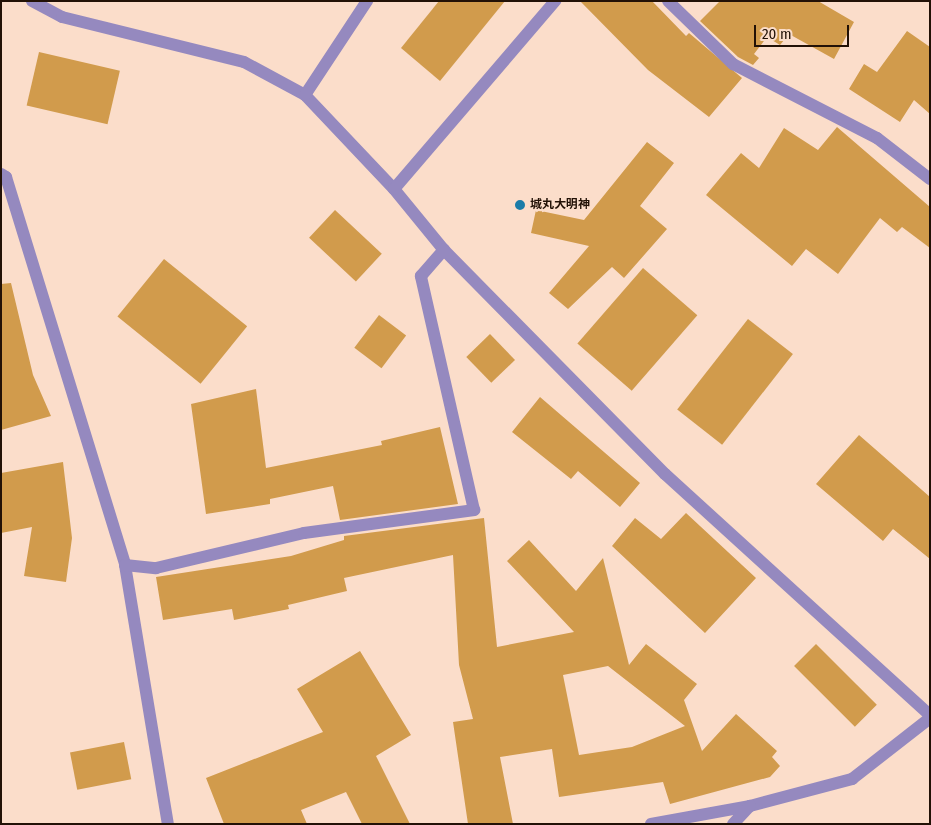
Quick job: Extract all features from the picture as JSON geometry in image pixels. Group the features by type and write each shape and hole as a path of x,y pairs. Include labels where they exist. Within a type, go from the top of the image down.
{"street":[{"path":"32,1 62,17 244,62 304,95 394,189 444,250 665,474 930,714"},
{"path":"304,95 367,1"},
{"path":"394,189 555,1"},
{"path":"668,1 733,64 877,138 930,179"},
{"path":"1,174 6,177 124,566 168,824"},
{"path":"124,566 156,568 304,533 474,510 420,276 444,250"},
{"path":"651,824 750,806 852,779 930,718"},
{"path":"733,824 750,806"}],"building":[{"path":"439,1 505,1 440,81 401,48"},
{"path":"580,1 652,1 686,36 689,33 742,78 709,117 648,70"},
{"path":"720,1 818,1 854,22 834,59 789,34 780,45 767,37 754,54 759,58 753,65 738,57 700,21"},
{"path":"907,31 930,47 930,114 914,100 900,122 849,89 864,64 877,72"},
{"path":"39,52 120,71 108,124 27,106"},
{"path":"837,127 930,207 930,248 902,227 897,232 880,218 838,274 806,249 792,266 706,195 741,153 759,168 784,128 818,150"},
{"path":"647,142 674,163 640,206 667,229 624,278 612,267 568,309 549,293 589,246 531,233 536,210 584,220"},
{"path":"335,210 382,254 356,281 309,238"},
{"path":"164,259 247,326 201,384 117,317"},
{"path":"643,268 697,315 632,391 577,343"},
{"path":"11,283 33,375 51,416 1,430 1,284"},
{"path":"379,315 406,335 381,368 354,348"},
{"path":"748,319 793,354 722,445 677,410"},
{"path":"490,334 515,360 491,383 466,357"},
{"path":"256,389 266,468 382,445 381,441 440,427 458,504 340,520 333,486 270,499 270,504 206,514 191,404"},
{"path":"540,397 640,483 620,507 578,471 571,479 512,432"},
{"path":"859,435 930,497 930,559 893,529 883,541 816,484"},
{"path":"63,462 72,538 66,582 24,576 32,527 1,533 1,473"},
{"path":"686,513 756,578 705,633 612,546 635,518 661,539"},
{"path":"484,518 497,647 574,632 507,561 529,540 576,591 603,558 629,665 646,644 697,684 684,700 702,751 736,714 777,751 772,757 780,766 770,777 670,804 663,782 559,797 552,749 500,757 513,824 468,824 453,722 473,719 459,665 453,555 344,578 347,591 288,605 289,609 234,620 232,609 163,620 156,577 291,556 344,540 344,536","holes":["608,666 685,726 632,747 579,755 563,675"]},
{"path":"816,644 877,705 855,727 794,666"},
{"path":"360,651 411,735 376,756 410,824 362,824 346,792 301,810 307,824 224,824 206,778 323,732 297,689"},
{"path":"124,742 131,779 77,790 70,752"}],"place":[{"name":"城丸大明神","path":"520,205"}]}
